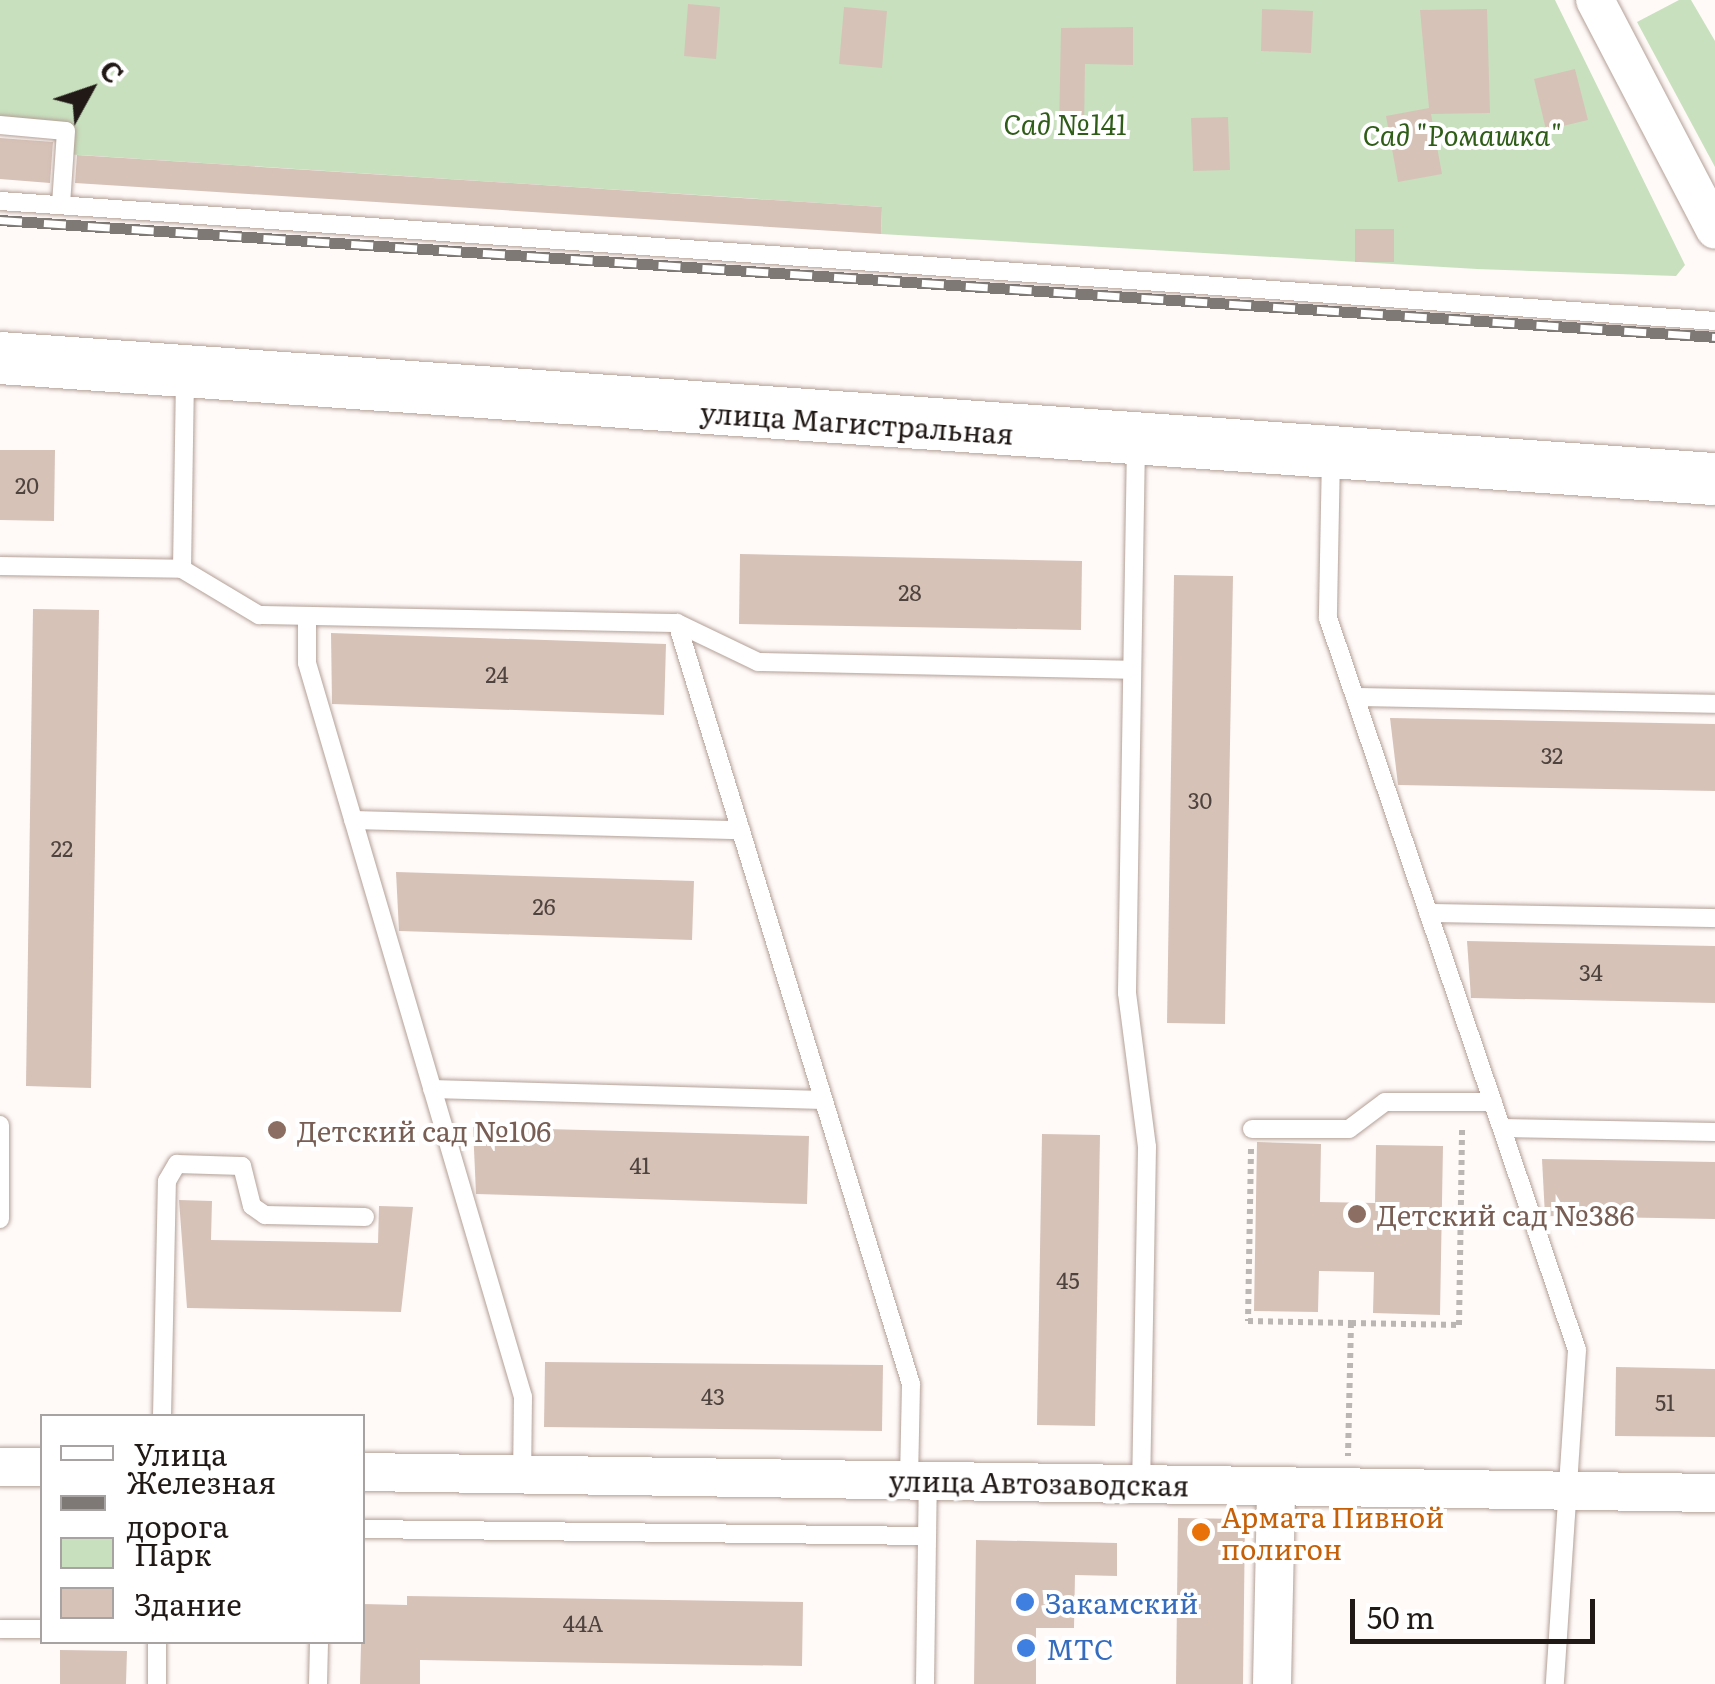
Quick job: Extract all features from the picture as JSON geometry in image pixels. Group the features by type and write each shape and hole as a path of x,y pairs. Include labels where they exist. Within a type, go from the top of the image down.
{"main road":[{"name":"улица Магистральная","path":"0,358 1136,442 1715,479"}],"street":[{"path":"1595,0 1715,230"},
{"path":"0,1466 40,1467"},
{"name":"улица Автозаводская","path":"365,1472 1715,1493"},
{"path":"1272,1684 1276,1486"}],"lane":[{"path":"0,125 66,131 62,206"},
{"path":"0,201 1715,321"},
{"path":"182,569 186,371"},
{"path":"1136,442 1127,992 1146,1148 1141,1484"},
{"path":"1330,455 1328,618 1577,1350 1571,1490 1555,1684"},
{"path":"0,566 182,569 259,615 677,623 758,662 1132,670"},
{"path":"307,616 306,663 523,1397 522,1474"},
{"path":"677,623 911,1384 918,1480 927,1536 925,1684"},
{"path":"1355,697 1715,704"},
{"path":"353,820 741,830"},
{"path":"1428,913 1715,918"},
{"path":"432,1089 824,1100"},
{"path":"1252,1128 1349,1129 1384,1102 1493,1102"},
{"path":"0,1125 0,1219"},
{"path":"1502,1128 1715,1132"},
{"path":"162,1414 167,1181 176,1164 242,1166 252,1206 265,1215 365,1217"},
{"path":"365,1529 927,1536"},
{"path":"0,1629 40,1629"},
{"path":"157,1644 157,1684"},
{"path":"318,1644 318,1684"}],"path":[{"path":"1252,1128 1248,1321 1459,1325 1462,1102"},
{"path":"1349,1425 1350,1323"}],"green space":[{"path":"0,0 1555,0 1685,265 1676,276 1477,269 881,234 882,207 64,154 66,132 0,125"},
{"path":"1679,0 1691,0 1715,41 1715,167 1637,22"}],"building":[{"path":"688,4 720,7 716,59 684,56"},
{"path":"844,7 887,11 882,68 839,64"},
{"path":"1262,9 1313,11 1311,53 1261,51"},
{"path":"1487,9 1490,113 1431,114 1442,174 1398,182 1386,116 1429,108 1420,10"},
{"path":"1133,27 1133,65 1085,64 1084,131 1059,131 1061,28"},
{"path":"1575,69 1588,120 1546,130 1534,79"},
{"path":"1228,117 1230,170 1193,171 1191,118"},
{"path":"0,138 53,142 50,183 0,179"},
{"path":"77,155 882,207 881,234 75,183"},
{"path":"1355,229 1394,229 1394,262 1355,262"},
{"path":"0,450 55,450 54,521 0,520"},
{"path":"740,554 1082,561 1081,630 739,624"},
{"path":"1174,575 1233,576 1225,1024 1167,1023"},
{"path":"33,609 99,610 91,1088 26,1086"},
{"path":"331,633 666,644 664,715 332,704"},
{"path":"1390,718 1715,724 1715,791 1398,785"},
{"path":"396,872 694,881 692,940 399,931"},
{"path":"1467,941 1715,946 1715,1003 1471,998"},
{"path":"473,1127 809,1136 807,1204 476,1194"},
{"path":"1042,1134 1100,1135 1095,1426 1037,1425"},
{"path":"1257,1142 1321,1144 1320,1202 1375,1203 1376,1145 1443,1146 1440,1315 1373,1313 1374,1272 1319,1271 1318,1312 1254,1311"},
{"path":"1542,1159 1715,1162 1715,1219 1545,1216"},
{"path":"179,1200 212,1201 211,1240 378,1243 379,1206 413,1207 401,1312 187,1308"},
{"path":"545,1362 883,1365 882,1431 544,1427"},
{"path":"1616,1367 1715,1369 1715,1437 1615,1436"},
{"name":"Закамский","path":"1178,1518 1245,1519 1243,1684 1176,1684"},
{"name":"Закамский","path":"976,1540 1117,1543 1117,1576 1075,1575 1074,1628 1036,1628 1036,1684 974,1684"},
{"path":"407,1596 803,1602 802,1666 420,1660 420,1684 360,1684 365,1604 407,1605"},
{"path":"60,1650 127,1651 126,1684 60,1684"}],"railway":[{"path":"0,220 1715,337"}],"place":[{"name":"Детский сад №106","path":"277,1130"},
{"name":"Детский сад №386","path":"1357,1214"},
{"name":"Армата Пивной полигон","path":"1201,1532"},
{"name":"Закамский","path":"1025,1602"},
{"name":"МТС","path":"1026,1648"}],"park label":[{"name":"Сад №141","path":"1065,123"},
{"name":"Сад \"Ромашка\"","path":"1462,134"}]}
